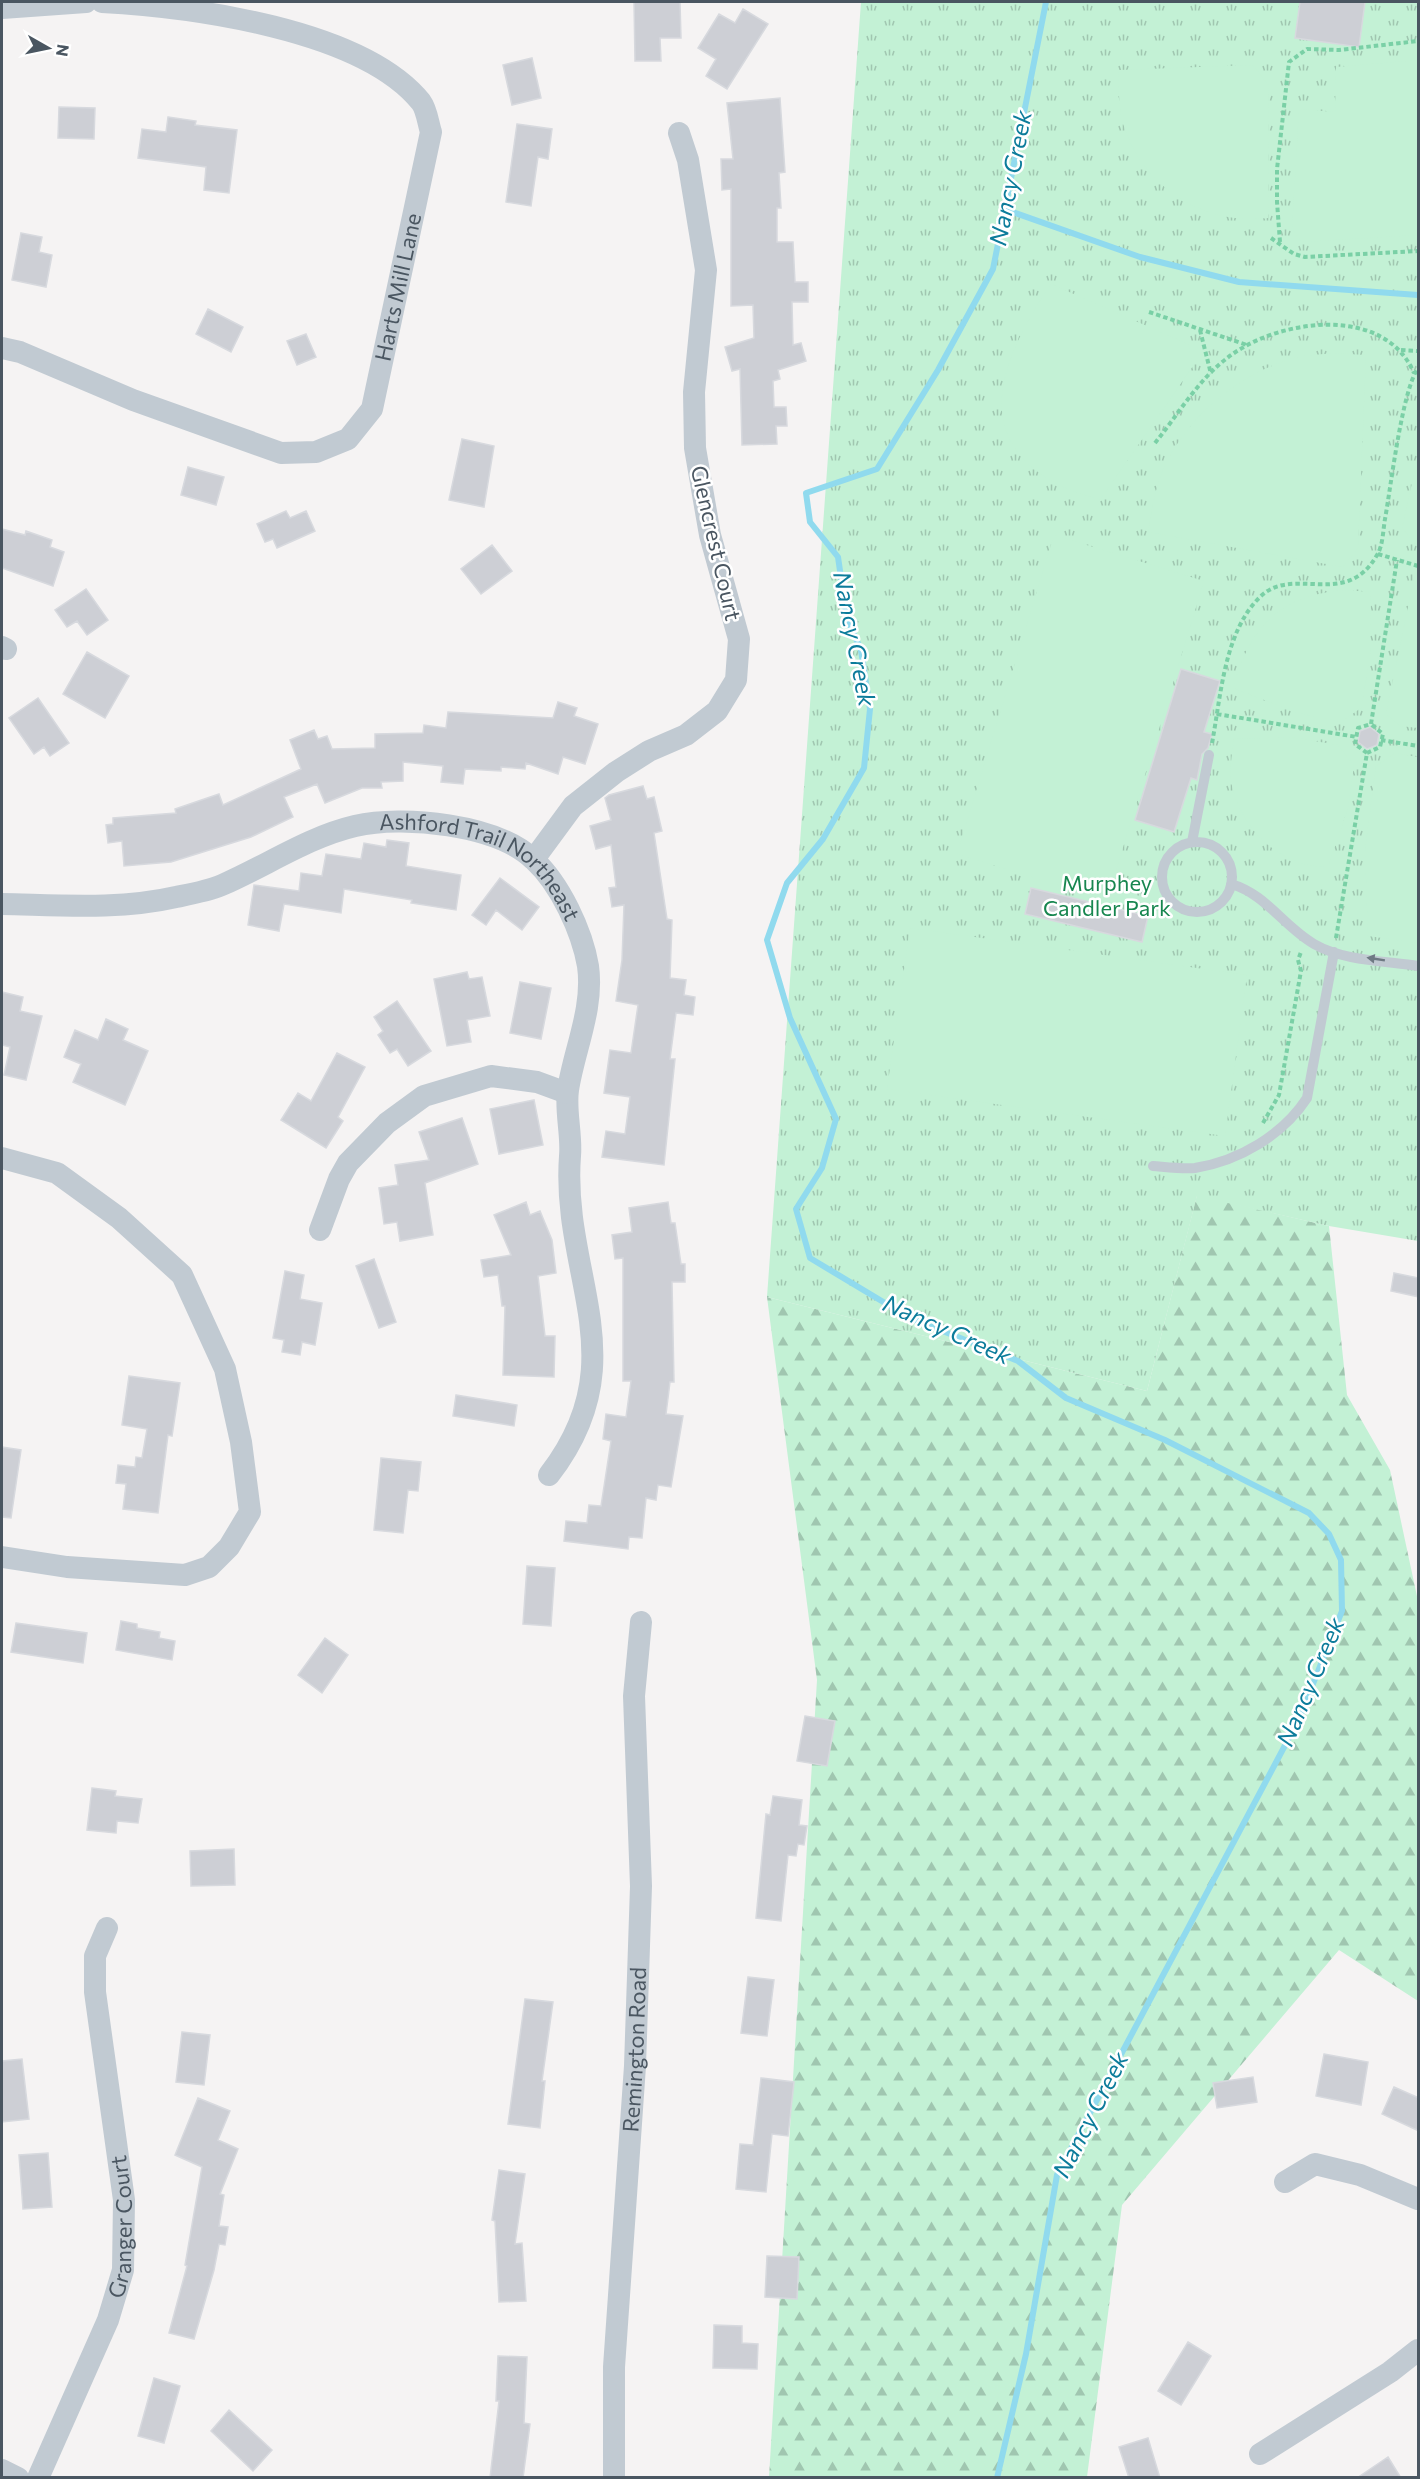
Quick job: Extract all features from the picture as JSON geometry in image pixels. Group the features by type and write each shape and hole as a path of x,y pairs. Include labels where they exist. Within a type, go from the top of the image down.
{"street":[{"path":"2,8 86,2"},
{"name":"Harts Mill Lane","path":"2,348 20,352 133,400 281,453 316,452 348,439 372,409 431,132 423,104 400,82 363,56 271,26 158,5 102,2"},
{"name":"Glencrest Court","path":"534,859 573,806 616,772 649,751 686,735 717,711 736,680 739,639 710,536 694,448 694,392 706,270 688,160 679,133"},
{"name":"Ashford Trail Northeast","path":"2,904 129,903 173,898 220,886 324,837 355,826 387,822 433,822 488,835 534,859 557,890 578,934 588,967 584,1030 567,1093 572,1137 568,1188 591,1309 592,1388 576,1430 549,1476"},
{"path":"320,1230 339,1179 348,1163 387,1123 424,1096 491,1076 537,1082 567,1093"},
{"path":"2,1158 57,1173 118,1218 182,1275 225,1369 241,1442 250,1512 229,1547 208,1567 185,1575 67,1567 2,1557"},
{"name":"Remington Road","path":"614,2478 614,2367 637,2018 641,1886 634,1696 641,1622"},
{"name":"Granger Court","path":"38,2478 108,2320 123,2270 124,2200 95,1992 95,1956 107,1928"},
{"path":"1285,2182 1316,2164 1360,2175 1419,2199"},
{"path":"1260,2454 1390,2372 1419,2349"},
{"path":"2,2469 18,2478"}],"lane":[{"path":"1192,843 1209,755"},
{"path":"1192,843 1210,844 1221,851 1230,866 1231,884 1220,903 1200,912 1179,907 1170,900 1164,890 1163,868 1176,848 1192,843"},
{"path":"1231,884 1256,894 1299,934 1334,952 1419,966"},
{"path":"1153,1166 1194,1168 1227,1159 1256,1147 1296,1114 1307,1098 1334,952"}],"path":[{"path":"1280,242 1276,202 1277,169 1289,62 1307,49 1339,50 1419,41"},
{"path":"1271,238 1280,242 1294,254 1305,257 1419,251"},
{"path":"1149,312 1247,345"},
{"path":"1155,443 1225,359 1258,339 1298,327 1336,325 1375,333 1393,342 1408,359 1415,373"},
{"path":"1200,329 1211,374"},
{"path":"1400,350 1419,351"},
{"path":"1209,755 1230,651 1243,619 1260,596 1276,587 1298,583 1327,586 1341,584 1360,575 1378,554 1408,393 1419,368"},
{"path":"1378,554 1419,566"},
{"path":"1371,724 1397,560"},
{"path":"1217,714 1357,737"},
{"path":"1367,753 1356,744 1358,728 1371,724"},
{"path":"1367,753 1380,747 1383,734 1371,724"},
{"path":"1381,740 1419,746"},
{"path":"1334,952 1367,753"},
{"path":"1261,1126 1279,1095 1301,970 1298,960 1302,948"}],"green space":[{"name":"Murphey Candler Park","path":"861,2 1418,2 1418,1241 1329,1226 1197,1196 1147,1391 767,1297"},
{"path":"1418,60 1418,235 1302,242 1292,229 1299,109 1335,112 1336,67"},
{"path":"1253,65 1269,86 1268,218 1244,219 1198,208 1159,182 1143,164 1122,120 1119,101 1119,70"},
{"path":"1051,284 1188,344 1193,366 1100,500 1057,484 1028,464 1011,441 1003,417 1003,390 1009,363 1020,336"},
{"path":"1332,353 1366,355 1358,548 1343,567 1148,532 1155,496 1167,461 1189,428 1217,399 1250,377 1287,360"},
{"path":"1418,456 1418,547 1402,528"},
{"path":"1054,535 1204,581 1107,900 957,854"},
{"path":"1415,573 1418,574 1418,728 1400,726 1386,714"},
{"path":"1345,590 1371,592 1370,658 1361,708 1341,722 1298,713 1233,688 1249,647 1271,618 1285,607 1302,599"},
{"path":"1291,737 1338,745 1354,766 1348,808 1328,867 1296,861 1268,845 1247,821 1233,790 1231,758 1234,739"},
{"path":"1395,753 1418,757 1418,943 1368,936 1365,850 1376,766"},
{"path":"910,928 1247,975 1225,1136 887,1089"},
{"path":"1197,1195 1329,1226 1347,1395 1390,1470 1418,1601 1418,2001 1339,1950 1122,2205 1087,2477 769,2477 817,1680 767,1297 1147,1391"}],"building":[{"path":"634,2 680,2 681,38 660,38 661,61 635,61"},
{"path":"1300,2 1365,2 1359,47 1295,38"},
{"path":"743,9 768,24 727,89 706,76 716,59 698,48 719,14 735,23"},
{"path":"532,58 541,98 512,105 503,65"},
{"path":"780,98 785,172 779,173 781,208 777,208 777,242 793,242 795,282 808,282 808,302 792,302 793,345 801,343 806,361 778,370 780,379 773,381 774,407 786,407 787,426 776,426 777,444 742,445 740,369 732,371 725,347 754,338 753,305 731,306 731,189 722,190 721,159 733,159 727,103"},
{"path":"59,107 95,108 94,139 58,138"},
{"path":"168,117 196,121 195,125 237,130 229,193 204,190 206,167 138,158 142,129 166,132"},
{"path":"517,124 552,129 548,159 538,157 531,206 506,202"},
{"path":"21,233 42,237 39,252 52,255 46,287 12,280"},
{"path":"208,309 243,327 231,352 196,334"},
{"path":"306,334 316,357 297,365 287,341"},
{"path":"462,439 494,446 484,507 449,500"},
{"path":"188,467 224,477 216,505 181,495"},
{"path":"286,511 290,518 306,511 315,531 277,548 273,539 265,542 257,524"},
{"path":"2,529 25,535 26,531 52,540 50,547 64,552 53,586 2,568"},
{"path":"492,545 512,571 481,594 461,569"},
{"path":"86,589 108,620 87,635 77,621 67,627 55,610"},
{"path":"87,652 129,676 105,718 63,694"},
{"path":"1181,669 1220,681 1204,732 1212,734 1208,748 1202,754 1197,780 1191,778 1174,832 1135,820"},
{"path":"38,698 69,743 50,756 44,747 34,754 9,718"},
{"path":"558,702 577,708 574,716 598,724 585,764 563,757 558,774 526,763 525,769 501,767 501,771 465,769 463,784 441,782 443,766 403,762 403,781 381,782 382,788 362,788 325,803 317,784 284,797 293,817 251,837 171,862 124,866 122,841 108,843 106,825 113,824 113,818 176,813 175,809 219,794 223,805 301,769 290,740 314,730 318,739 327,736 332,749 375,748 375,734 423,733 424,725 446,728 448,712 553,718"},
{"path":"1370,727 1379,734 1377,745 1367,749 1358,742 1360,731"},
{"path":"643,786 647,799 654,797 662,831 654,833 667,919 672,920 670,978 686,980 684,995 695,997 693,1015 676,1013 670,1059 675,1059 664,1165 602,1157 606,1131 625,1134 630,1097 604,1093 610,1050 631,1053 638,1005 616,1001 622,960 624,905 612,907 609,888 616,887 611,845 596,849 590,826 611,820 605,798"},
{"path":"387,840 409,843 406,866 461,875 456,910 344,889 341,913 284,904 279,931 248,925 254,885 299,891 301,873 322,876 326,854 361,859 364,843 386,847"},
{"path":"500,878 539,907 522,930 496,910 486,925 472,915"},
{"path":"1031,888 1148,916 1142,942 1025,914"},
{"path":"467,972 469,979 482,977 490,1016 467,1020 471,1042 447,1046 434,979"},
{"path":"520,982 551,988 541,1039 510,1033"},
{"path":"2,992 23,997 20,1011 42,1016 26,1080 4,1075 10,1047 2,1045"},
{"path":"397,1001 431,1051 408,1066 397,1049 390,1053 378,1035 383,1031 374,1017"},
{"path":"106,1019 128,1029 123,1040 148,1051 125,1105 73,1082 81,1064 64,1057 75,1030 98,1040"},
{"path":"337,1053 365,1067 338,1117 343,1121 326,1148 281,1120 298,1093 311,1101"},
{"path":"534,1100 543,1145 499,1154 490,1109"},
{"path":"462,1118 478,1164 425,1183 433,1235 400,1241 397,1222 384,1224 379,1188 398,1185 395,1165 429,1160 419,1132"},
{"path":"526,1202 530,1215 540,1211 552,1240 556,1273 538,1276 545,1336 555,1336 554,1377 503,1375 505,1306 502,1306 498,1275 484,1277 481,1260 511,1255 494,1215"},
{"path":"668,1202 671,1223 675,1223 681,1264 685,1264 685,1282 672,1282 674,1382 670,1382 666,1414 683,1416 671,1487 658,1485 656,1500 646,1498 642,1538 629,1537 628,1549 564,1541 566,1521 587,1523 589,1505 601,1506 611,1441 603,1439 606,1414 626,1417 631,1381 623,1381 623,1258 615,1259 612,1235 632,1232 629,1208"},
{"path":"374,1259 396,1322 379,1328 356,1266"},
{"path":"285,1271 304,1275 300,1299 322,1303 315,1345 302,1342 300,1355 282,1352 284,1340 273,1338"},
{"path":"1394,1273 1419,1278 1419,1297 1391,1291"},
{"path":"129,1376 180,1383 172,1436 168,1435 158,1513 123,1509 126,1484 116,1483 118,1465 135,1467 136,1457 142,1458 147,1429 122,1425"},
{"path":"456,1395 517,1405 514,1426 453,1416"},
{"path":"2,1447 21,1450 11,1518 2,1517"},
{"path":"381,1458 421,1462 418,1491 408,1490 403,1533 374,1530"},
{"path":"527,1566 555,1568 551,1626 523,1624"},
{"path":"121,1621 137,1624 137,1628 160,1632 159,1638 175,1641 172,1660 116,1650"},
{"path":"16,1623 87,1633 83,1663 11,1652"},
{"path":"325,1638 348,1655 322,1693 298,1675"},
{"path":"805,1716 835,1721 827,1766 797,1761"},
{"path":"92,1788 116,1791 115,1796 142,1799 138,1823 117,1821 116,1833 87,1830"},
{"path":"773,1796 802,1800 799,1825 807,1826 804,1845 798,1844 796,1856 788,1855 781,1921 756,1918 766,1814 770,1815"},
{"path":"234,1849 235,1885 191,1886 190,1851"},
{"path":"748,1977 774,1980 767,2036 741,2033"},
{"path":"525,1999 553,2002 542,2081 545,2081 540,2128 508,2124"},
{"path":"182,2032 210,2035 204,2085 176,2082"},
{"path":"1324,2054 1368,2062 1361,2105 1316,2096"},
{"path":"22,2059 29,2119 2,2122 2,2061"},
{"path":"1253,2077 1257,2102 1217,2108 1213,2083"},
{"path":"761,2078 794,2082 788,2136 772,2134 766,2192 736,2189 740,2144 753,2145"},
{"path":"1394,2087 1419,2098 1419,2131 1382,2114"},
{"path":"198,2098 230,2111 218,2140 238,2149 220,2194 224,2195 219,2226 228,2227 225,2245 219,2244 194,2339 169,2333 187,2266 185,2265 202,2167 175,2155"},
{"path":"48,2153 52,2207 23,2209 19,2155"},
{"path":"499,2170 525,2174 515,2244 522,2243 526,2301 499,2302 495,2221 492,2220"},
{"path":"767,2256 799,2257 797,2299 765,2297"},
{"path":"714,2325 742,2326 742,2343 758,2344 757,2369 713,2368"},
{"path":"1188,2342 1211,2356 1181,2405 1158,2391"},
{"path":"498,2356 527,2357 524,2423 530,2424 523,2478 490,2478 499,2401 496,2401"},
{"path":"154,2378 180,2386 164,2443 138,2436"},
{"path":"229,2410 272,2450 253,2471 211,2431"},
{"path":"1148,2438 1160,2478 1129,2478 1119,2447"},
{"path":"1388,2457 1401,2478 1357,2478"}],"waterway":[{"name":"Nancy Creek","path":"997,2478 1026,2354 1057,2175 1299,1719 1342,1611 1341,1560 1329,1534 1309,1513 1165,1440 1066,1398 1018,1361 910,1318 810,1258 796,1209 822,1168 836,1119 790,1018 767,940 787,883 823,839 864,768 870,709 861,650 847,619 838,557 810,522 806,493 877,469 938,370 993,269 1046,2"},
{"path":"1004,209 1140,257 1239,282 1418,295"}]}
